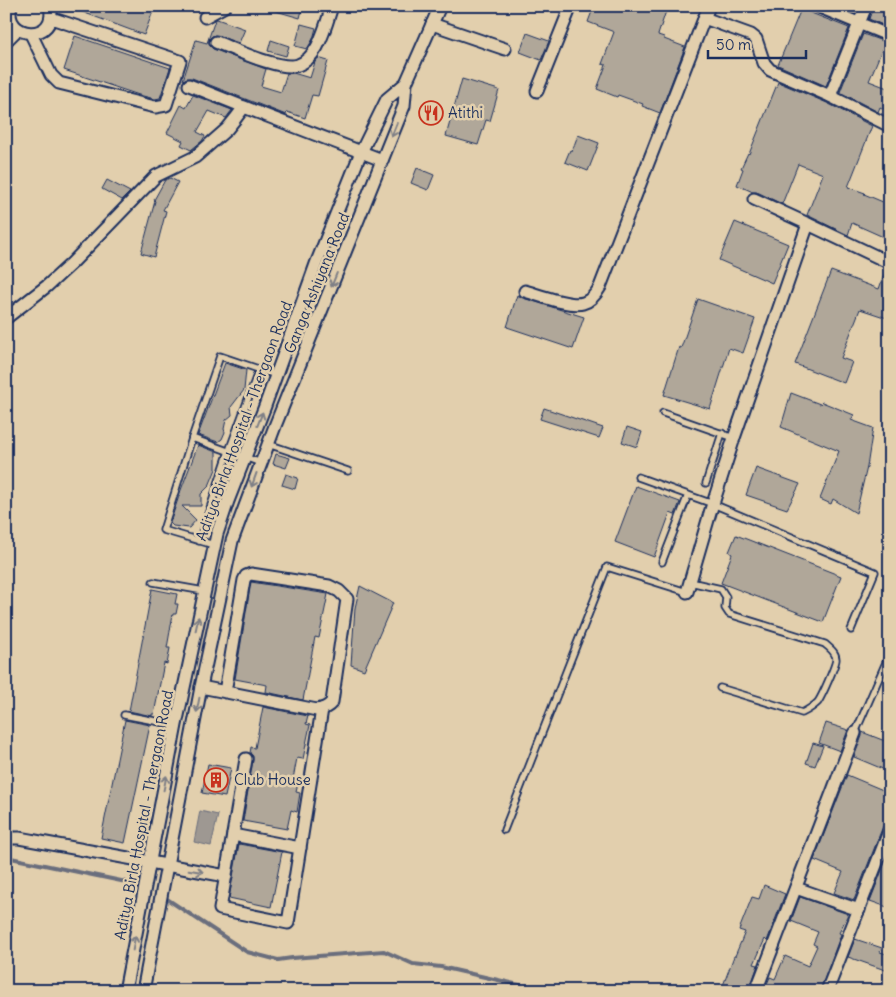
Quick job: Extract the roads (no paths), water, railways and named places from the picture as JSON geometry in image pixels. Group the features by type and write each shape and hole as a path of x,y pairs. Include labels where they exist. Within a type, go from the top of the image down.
{"street":[{"path":"11,6 11,18 18,29 24,32 31,34 44,29 48,24 51,12 180,61 166,104 155,107 59,82 51,75 31,34"},
{"path":"205,17 225,6"},
{"path":"216,42 280,65 299,65 309,57 319,44 332,6"},
{"name":"Aditya Birla Hospital - Thergaon Road","path":"125,991 176,725 204,591 214,545 228,501 316,264 361,152 387,99 406,83 440,6"},
{"path":"537,91 571,6"},
{"path":"526,291 573,304 584,303 593,297 600,287 709,6"},
{"path":"817,6 890,36"},
{"path":"830,96 866,6"},
{"path":"704,18 751,35 756,39 764,63 770,70 830,96 890,126"},
{"path":"432,24 506,49"},
{"path":"6,41 18,29"},
{"name":"Ganga Ashiyana Road","path":"143,991 201,687 232,541 268,444 404,106 406,83"},
{"path":"189,85 382,160"},
{"path":"6,318 47,286 72,263 156,176 195,157 227,129 244,107"},
{"path":"754,199 890,263"},
{"path":"689,587 734,438 808,224"},
{"path":"201,687 225,692 316,710 329,706 332,702 347,599 339,591 329,586 251,574 246,576 225,692"},
{"path":"246,759 220,909 288,923 322,709"},
{"path":"756,991 855,733"},
{"path":"827,991 890,830"},
{"path":"233,835 300,848"},
{"path":"6,838 20,838 226,876"},
{"path":"796,888 859,910"}],"lane":[{"path":"214,545 163,530 220,356 276,375"},
{"path":"199,540 259,369"},
{"path":"663,413 734,438"},
{"path":"706,483 722,433"},
{"path":"192,438 261,463"},
{"path":"268,444 348,471"},
{"path":"638,478 713,504 875,572 851,630"},
{"path":"662,562 688,495"},
{"path":"504,830 606,567 689,587 721,589 726,598 725,608 729,614 824,644 833,651 836,657 835,664 818,701 810,709 802,713 720,688"},
{"path":"153,582 204,591"},
{"path":"855,733 890,653"},
{"path":"185,684 201,687"},
{"path":"124,715 176,725"}],"waterway":[{"path":"6,857 126,882 136,887"},
{"path":"167,899 247,952 278,960 384,951 413,964 441,967 546,991"}],"place":[{"name":"Atithi","path":"431,113"},
{"name":"Club House","path":"216,780"}]}
